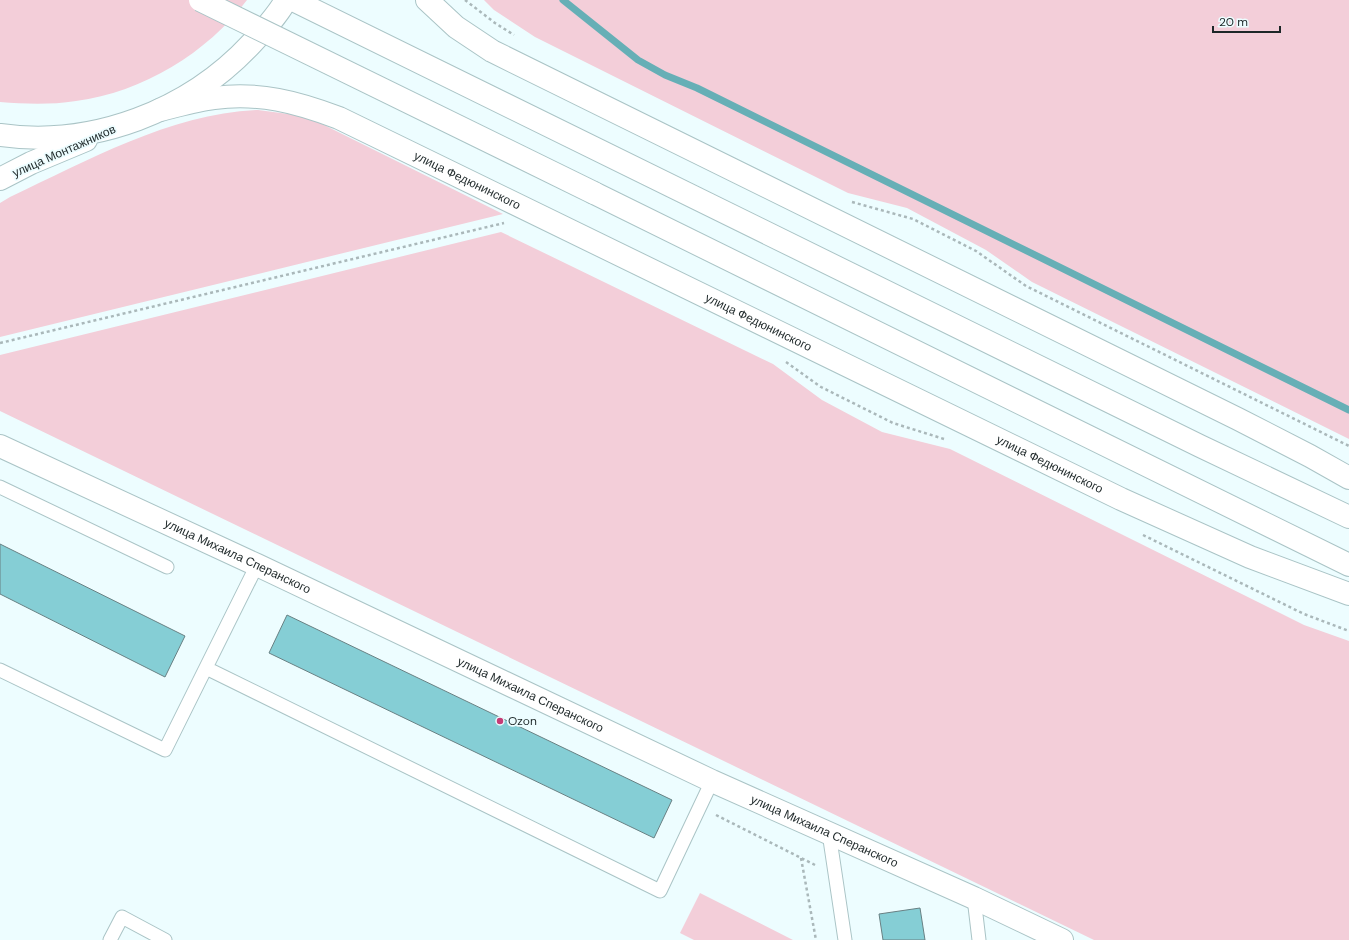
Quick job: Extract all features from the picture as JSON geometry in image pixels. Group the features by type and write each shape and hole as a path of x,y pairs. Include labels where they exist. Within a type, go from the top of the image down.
{"main road":[{"path":"200,0 1349,565"},
{"path":"0,135 35,137 63,136 96,131 128,123 160,110 190,94 217,76 264,30 286,0"},
{"path":"293,0 1192,442 1349,517"},
{"path":"427,0 456,27 492,51 1238,419 1349,478"},
{"name":"улица Федюнинского","path":"160,110 212,98 259,96 285,100 310,107 339,118 1121,499 1250,557 1349,594"},
{"name":"улица Монтажников","path":"0,180 31,163 128,123"},
{"name":"улица Михаила Сперанского","path":"0,446 257,565 712,781 974,898 1062,940"}],"lane":[{"path":"0,487 167,567"},
{"path":"0,670 165,750 257,565"},
{"path":"206,668 660,891 712,781"},
{"path":"829,833 845,940"},
{"path":"974,898 979,940"},
{"path":"110,940 122,917 165,940"}],"path":[{"path":"465,0 495,23 515,35"},
{"path":"847,200 913,219 976,251 1026,286 1349,446"},
{"path":"0,343 505,223"},
{"path":"780,358 821,388 893,424 949,441"},
{"path":"1141,535 1304,614 1349,631"},
{"path":"700,807 821,868 826,878 836,878"},
{"path":"801,858 816,940"}],"shaded area":[{"path":"0,0 247,0 213,37 172,67 149,79 125,89 101,96 76,101 38,104 0,102"},
{"path":"484,0 1349,0 1349,439 1032,282 986,250 907,208 848,193 535,37 494,10"},
{"path":"258,110 296,115 316,121 503,214 0,337 0,203 100,154 131,141 193,120 225,113"},
{"path":"501,232 773,364 822,400 882,432 950,449 1304,625 1349,641 1349,940 1094,940 0,411 0,355"},
{"path":"700,893 793,940 694,940 680,933"}],"building":[{"path":"0,544 185,636 165,677 0,594"},
{"path":"287,615 672,800 654,838 269,653"},
{"path":"920,908 925,940 883,940 879,914"}],"waterway":[{"path":"563,0 638,60 665,75 697,88 1349,410"}],"place":[{"name":"Ozon","path":"500,721"}]}
